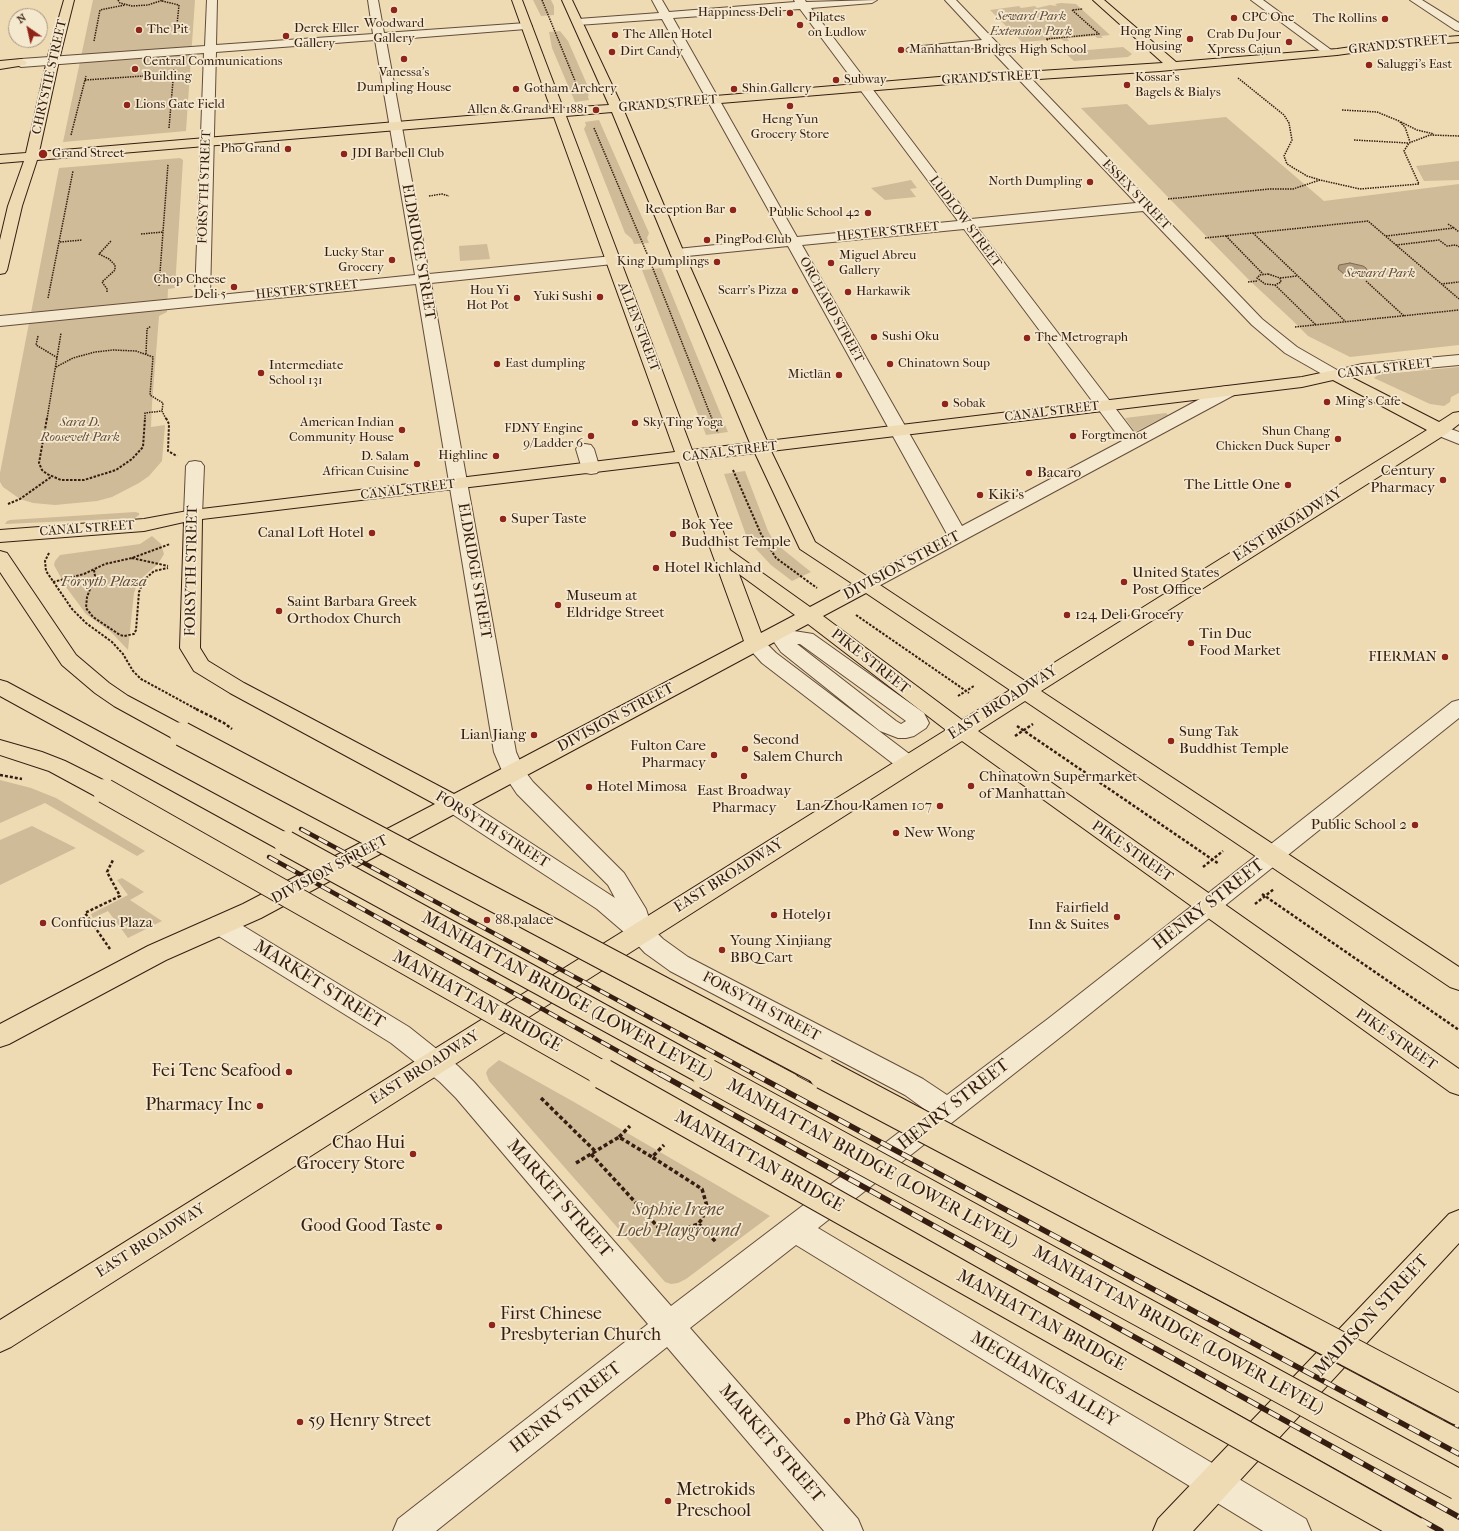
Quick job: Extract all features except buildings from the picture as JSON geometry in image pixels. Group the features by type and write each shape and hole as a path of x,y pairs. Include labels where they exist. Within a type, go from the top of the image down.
{"main road":[{"name":"CHRYSTIE STREET","path":"0,270 14,206 28,172 68,0"},
{"name":"ALLEN STREET","path":"517,0 755,644"},
{"path":"567,0 617,108 677,253 761,448 807,545 1023,691 1459,980"},
{"path":"1098,0 1173,66"},
{"name":"GRAND STREET","path":"0,159 998,76 1024,76 1173,66 1459,39"},
{"name":"GRAND STREET","path":"1332,52 1389,50 1459,44"},
{"path":"0,64 21,63"},
{"path":"1335,375 1440,430"},
{"name":"CANAL STREET","path":"0,536 144,525 193,515 591,469 1302,382 1335,375"},
{"name":"EAST BROADWAY","path":"0,1337 1459,417"},
{"name":"FORSYTH STREET","path":"193,515 190,648 201,666 237,688 454,804"},
{"path":"722,553 809,616"},
{"path":"0,557 42,621 70,660 102,688 122,701 1459,1410"},
{"name":"DIVISION STREET","path":"0,1036 157,953 252,911 866,585"},
{"name":"PIKE STREET","path":"809,616 961,730 1459,1084"},
{"name":"MANHATTAN BRIDGE (LOWER LEVEL)","path":"0,688 1459,1485"},
{"name":"MANHATTAN BRIDGE","path":"0,747 34,757 57,766 105,791 1413,1531"},
{"name":"MADISON STREET","path":"1170,1531 1459,1224"}],"street":[{"name":"FORSYTH STREET","path":"202,301 212,0"},
{"name":"ELDRIDGE STREET","path":"373,0 505,752 514,773 537,802 616,879 634,909 641,932"},
{"name":"ORCHARD STREET","path":"657,0 958,536"},
{"path":"578,22 801,3 872,0"},
{"name":"ESSEX STREET","path":"950,0 1257,322 1291,350 1335,375"},
{"path":"1256,0 1332,52"},
{"path":"1415,0 1459,28"},
{"name":"LUDLOW STREET","path":"801,3 966,224 1132,442"},
{"path":"21,63 526,26"},
{"path":"912,50 992,43"},
{"name":"HESTER STREET","path":"677,253 1147,206"},
{"name":"HESTER STREET","path":"0,321 613,260"},
{"name":"CANAL STREET","path":"1335,375 1362,369 1459,360"},
{"name":"DIVISION STREET","path":"866,585 1228,391"},
{"path":"1440,430 1459,439"},
{"path":"585,449 591,469"},
{"name":"FORSYTH STREET","path":"193,515 195,466"},
{"path":"794,637 806,639 916,718 918,723 906,731 888,726 785,644 784,642 794,637"},
{"path":"755,644 769,658 908,764"},
{"name":"HENRY STREET","path":"410,1531 1208,906 1459,707"},
{"name":"FORSYTH STREET","path":"454,804 587,890 622,915 654,946 679,964 914,1087 947,1110"},
{"name":"MARKET STREET","path":"221,925 400,1035 435,1062 465,1090 846,1531"},
{"name":"MECHANICS ALLEY","path":"795,1229 1294,1531"}],"path":[{"path":"118,0 120,3 125,5"},
{"path":"70,138 85,80 100,10 125,5 148,5 163,0"},
{"path":"542,0 581,96"},
{"path":"1048,40 1046,38 1099,34 1072,10 1086,9"},
{"path":"548,28 557,28"},
{"path":"85,80 173,74"},
{"path":"1235,76 1284,115 1289,123 1292,140 1284,156 1288,164 1306,176 1320,180 1360,189 1419,184 1404,151 1409,142 1405,127 1399,121"},
{"path":"1342,110 1378,112 1417,130 1437,135 1459,136"},
{"path":"593,126 648,256 718,435"},
{"path":"1354,140 1409,142 1419,138 1437,135"},
{"path":"157,306 168,164 161,164"},
{"path":"58,358 36,345 60,242 73,171"},
{"path":"1165,200 1270,189 1293,189 1320,180"},
{"path":"429,196 442,194 449,196"},
{"path":"1204,238 1368,221 1459,299"},
{"path":"1448,224 1459,232"},
{"path":"1386,236 1454,228"},
{"path":"141,234 163,232"},
{"path":"1252,233 1346,322"},
{"path":"1226,236 1264,274"},
{"path":"60,242 82,240"},
{"path":"1396,245 1439,240 1447,246 1458,246"},
{"path":"104,311 107,289 102,282 115,270 113,261 99,254 103,248 111,242"},
{"path":"1258,281 1258,276 1264,274 1273,275 1280,278 1298,276"},
{"path":"1248,282 1258,281 1275,285 1281,282 1280,278"},
{"path":"1366,281 1404,316"},
{"path":"1441,284 1459,282"},
{"path":"1275,285 1316,325"},
{"path":"1295,327 1459,310"},
{"path":"146,354 147,333"},
{"path":"61,339 39,463 42,470 51,477 61,480 84,480 106,474 125,465 143,448 145,414 162,411"},
{"path":"56,367 73,358 95,352 126,350 153,357 150,395 163,403 162,411 169,424 168,451 195,466"},
{"path":"732,467 762,534 776,558 816,587"},
{"path":"8,504 20,499 51,477"},
{"path":"53,582 94,570 115,561 132,558 170,544"},
{"path":"46,556 44,561 46,571 78,616 109,639 123,654 141,679 224,723 236,734"},
{"path":"94,570 95,576 87,597 86,608 93,617 120,635 134,634 136,630 139,592 144,580 154,571 168,567 132,558"},
{"name":"PIKE STREET","path":"852,612 968,692"},
{"path":"958,696 968,692 974,686"},
{"path":"1015,736 1034,724"},
{"path":"1018,726 1219,864"},
{"path":"1203,867 1229,847"},
{"path":"113,860 108,872 109,878 120,896 85,913 113,953"},
{"name":"HENRY STREET","path":"1255,904 1266,897 1274,889"},
{"path":"1260,893 1459,1030"},
{"path":"541,1098 596,1152"},
{"path":"576,1163 619,1137 630,1126"},
{"path":"591,1154 659,1228 676,1232 698,1224 707,1206 702,1189 619,1137"},
{"path":"652,1157 664,1145"},
{"path":"698,1224 716,1242"}],"green space":[{"path":"93,0 195,0 186,131 63,142"},
{"path":"533,0 551,0 554,6 554,15 541,16"},
{"name":"Seward Park Extension Park","path":"1055,4 1076,4 1110,35 1101,36 1103,38 1097,38 1095,36 1067,38 1069,41 1064,41 1061,39 1022,42 990,10 1019,6 1021,8 1035,6 1037,8 1050,5 1057,6"},
{"path":"560,31 568,41 589,89 589,100 575,102 552,48 549,32"},
{"path":"1123,47 1132,54 1128,57 1074,61 1064,52"},
{"name":"Seward Park","path":"1127,104 1149,125 1226,117 1324,201 1459,184 1459,345 1350,357 1308,336 1248,279 1081,108"},
{"path":"599,120 649,233 647,238 649,243 634,244 632,239 625,233 584,129 586,125 585,122"},
{"name":"Sara D. Roosevelt Park","path":"180,158 183,160 175,288 168,289 167,312 159,316 152,404 151,427 165,425 162,461 149,476 112,497 97,501 55,505 33,503 20,499 3,487 0,482 0,473 59,168"},
{"path":"1459,161 1459,180 1424,181 1416,166"},
{"path":"911,180 917,188 910,189 916,197 885,200 871,188"},
{"path":"487,244 490,259 460,261 459,246"},
{"path":"661,268 728,432 706,435 642,270"},
{"path":"1459,367 1459,393 1451,397 1450,402 1444,406 1430,404 1374,378 1378,375 1384,374"},
{"path":"1166,413 1168,415 1135,432 1125,418"},
{"path":"745,471 768,531 773,540 811,572 792,581 771,565 756,549 746,535 724,474"},
{"path":"135,512 139,513 139,515 135,518 5,524 10,520"},
{"name":"Forsyth Plaza","path":"152,536 161,544 164,554 158,564 144,576 137,585 134,593 128,650 111,632 86,614 66,587 54,565 55,561 60,555 140,544"},
{"path":"0,780 31,788 56,798 145,851 137,856 45,803 0,823"},
{"path":"32,826 76,848 0,885 0,840"},
{"path":"122,878 144,892 130,900 162,921 128,938 108,911 93,918 91,914 128,895 117,880"},
{"name":"Sophie Irene Loeb Playground","path":"499,1060 770,1216 686,1279 678,1283 671,1284 665,1282 489,1081 486,1073 488,1069"}],"shaded area":[{"path":"1350,263 1363,266 1366,268 1367,272 1362,275 1353,276 1344,274 1338,269 1339,265"}],"railway":[{"path":"317,816 801,1075"},
{"path":"301,829 756,1075"},
{"path":"269,857 661,1075"},
{"path":"256,867 626,1075"},
{"path":"625,1074 1441,1531"},
{"path":"660,1074 1459,1517"},
{"path":"754,1074 1459,1454"},
{"path":"799,1074 1459,1426"}],"place":[{"name":"Woodward Gallery","path":"394,10"},
{"name":"Happiness Deli","path":"790,13"},
{"name":"CPC One","path":"1234,18"},
{"name":"The Rollins","path":"1385,19"},
{"name":"Pilates on Ludlow","path":"800,25"},
{"name":"The Pit","path":"139,30"},
{"name":"The Allen Hotel","path":"615,35"},
{"name":"Derek Eller Gallery","path":"286,36"},
{"name":"Hong Ning Housing","path":"1190,39"},
{"name":"Crab Du Jour Xpress Cajun","path":"1289,42"},
{"name":"Manhattan Bridges High School","path":"901,50"},
{"name":"Dirt Candy","path":"612,52"},
{"name":"Vanessa's Dumpling House","path":"404,59"},
{"name":"Saluggi's East","path":"1369,65"},
{"name":"Central Communications Building","path":"135,69"},
{"name":"Subway","path":"836,80"},
{"name":"Kossar's Bagels & Bialys","path":"1127,85"},
{"name":"Gotham Archery","path":"516,89"},
{"name":"Shin Gallery","path":"734,89"},
{"name":"Lions Gate Field","path":"127,105"},
{"name":"Heng Yun Grocery Store","path":"790,106"},
{"name":"Allen & Grand El 1881","path":"596,110"},
{"name":"Pho Grand","path":"288,149"},
{"name":"Grand Street","path":"43,154"},
{"name":"JDI Barbell Club","path":"344,154"},
{"name":"North Dumpling","path":"1090,182"},
{"name":"Reception Bar","path":"733,210"},
{"name":"Public School 42","path":"868,213"},
{"name":"PingPod Club","path":"707,240"},
{"name":"Lucky Star Grocery","path":"392,260"},
{"name":"King Dumplings","path":"717,262"},
{"name":"Miguel Abreu Gallery","path":"831,263"},
{"name":"Chop Cheese Deli 5","path":"234,287"},
{"name":"Scarr's Pizza","path":"795,291"},
{"name":"Harkawik","path":"848,292"},
{"name":"Yuki Sushi","path":"600,297"},
{"name":"Hou Yi Hot Pot","path":"517,298"},
{"name":"Sushi Oku","path":"874,337"},
{"name":"The Metrograph","path":"1027,338"},
{"name":"East dumpling","path":"497,364"},
{"name":"Chinatown Soup","path":"890,364"},
{"name":"Intermediate School 131","path":"261,373"},
{"name":"Mictlān","path":"839,375"},
{"name":"Ming's Cafe","path":"1327,402"},
{"name":"Sobak","path":"945,404"},
{"name":"Sky Ting Yoga","path":"635,423"},
{"name":"American Indian Community House","path":"402,430"},
{"name":"FDNY Engine 9/Ladder 6","path":"591,436"},
{"name":"Forgtmenot","path":"1073,436"},
{"name":"Shun Chang Chicken Duck Super","path":"1338,439"},
{"name":"Highline","path":"496,456"},
{"name":"D. Salam African Cuisine","path":"417,464"},
{"name":"Bacaro","path":"1029,473"},
{"name":"Century Pharmacy","path":"1443,480"},
{"name":"The Little One","path":"1288,485"},
{"name":"Kiki's","path":"980,495"},
{"name":"Super Taste","path":"503,519"},
{"name":"Canal Loft Hotel","path":"372,533"},
{"name":"Bok Yee Buddhist Temple","path":"673,534"},
{"name":"Hotel Richland","path":"656,568"},
{"name":"United States Post Office","path":"1124,582"},
{"name":"Museum at Eldridge Street","path":"558,605"},
{"name":"Saint Barbara Greek Orthodox Church","path":"279,611"},
{"name":"124 Deli Grocery","path":"1067,615"},
{"name":"Tin Duc Food Market","path":"1191,643"},
{"name":"FIERMAN","path":"1445,657"},
{"name":"Lian Jiang","path":"534,735"},
{"name":"Sung Tak Buddhist Temple","path":"1171,741"},
{"name":"Second Salem Church","path":"745,749"},
{"name":"Fulton Care Pharmacy","path":"714,755"},
{"name":"East Broadway Pharmacy","path":"744,776"},
{"name":"Chinatown Supermarket of Manhattan","path":"971,786"},
{"name":"Hotel Mimosa","path":"589,787"},
{"name":"Lan Zhou Ramen 107","path":"940,806"},
{"name":"Public School 2","path":"1415,825"},
{"name":"New Wong","path":"896,833"},
{"name":"Hotel91","path":"774,915"},
{"name":"Fairfield Inn & Suites","path":"1117,917"},
{"name":"88 palace","path":"487,920"},
{"name":"Confucius Plaza","path":"43,923"},
{"name":"Young Xinjiang BBQ Cart","path":"722,950"},
{"name":"Fei Tenc Seafood","path":"289,1072"},
{"name":"Pharmacy Inc","path":"260,1106"},
{"name":"Chao Hui Grocery Store","path":"413,1154"},
{"name":"Good Good Taste","path":"439,1227"},
{"name":"First Chinese Presbyterian Church","path":"492,1325"},
{"name":"Phở Gà Vàng","path":"847,1421"},
{"name":"59 Henry Street","path":"300,1422"},
{"name":"Metrokids Preschool","path":"668,1501"}]}
